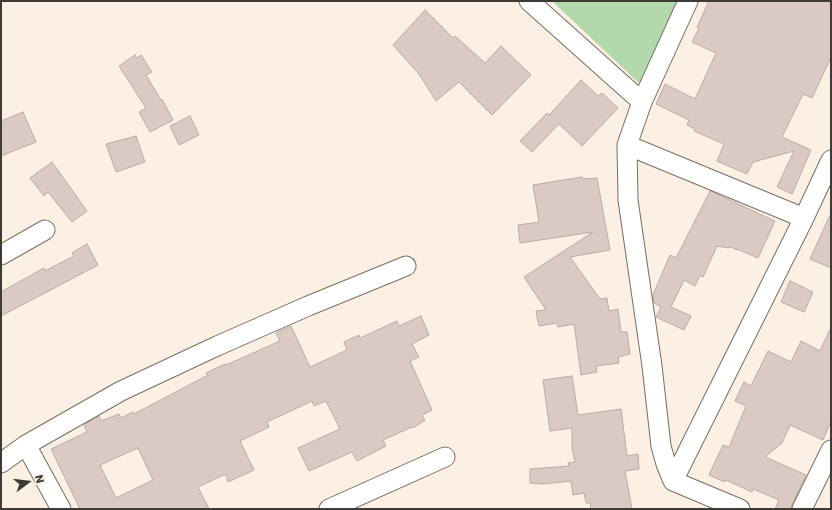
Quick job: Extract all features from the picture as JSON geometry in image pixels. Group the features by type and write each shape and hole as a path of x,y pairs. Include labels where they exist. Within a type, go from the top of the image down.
{"street":[{"path":"529,1 642,102"},
{"path":"688,1 642,102 627,145 628,200 662,446 666,464 673,481 740,509"},
{"path":"627,145 804,218"},
{"path":"673,481 804,218 831,160"},
{"path":"1,256 45,230"},
{"path":"1,463 26,445 121,391 210,349 308,306 406,266"},
{"path":"26,445 61,509"},
{"path":"802,509 831,450"},
{"path":"329,509 445,457"}],"green space":[{"path":"552,1 677,1 640,84"}],"building":[{"path":"709,1 831,1 831,57 812,98 803,94 782,137 811,150 792,194 777,187 794,151 753,162 747,174 717,161 724,144 694,131 695,129 687,125 689,120 656,104 665,84 695,99 716,53 692,42"},
{"path":"425,10 453,38 455,36 485,63 501,46 531,75 492,115 459,82 436,101 419,74 393,45"},
{"path":"135,55 137,58 141,55 152,72 146,75 161,100 162,99 173,120 150,132 139,112 146,108 119,66"},
{"path":"581,80 598,96 602,93 618,108 582,146 559,124 532,152 520,141 547,113 549,115"},
{"path":"23,112 36,142 1,156 1,121"},
{"path":"190,116 199,135 179,145 170,126"},
{"path":"136,136 145,162 116,172 106,144"},
{"path":"52,162 87,211 72,222 48,192 44,196 30,178"},
{"path":"582,177 583,179 597,178 610,250 570,257 600,299 607,298 609,311 618,309 621,332 627,332 630,354 618,357 619,363 596,366 597,372 581,375 574,324 558,327 557,323 539,326 536,311 546,310 524,277 593,232 520,243 518,225 539,222 533,185"},
{"path":"710,191 775,221 758,258 731,247 728,248 717,246 703,277 700,275 695,286 684,280 671,307 691,316 684,330 656,317 661,307 654,303 653,295 670,255 676,258"},
{"path":"831,213 831,268 810,259"},
{"path":"87,244 98,265 1,316 1,292 44,268 45,271 74,256 72,253"},
{"path":"790,281 813,292 804,312 781,302"},
{"path":"421,316 429,335 412,344 419,357 410,361 432,410 422,415 425,420 413,428 412,427 383,440 386,446 357,461 352,452 309,471 298,448 340,429 326,401 314,406 312,401 267,422 269,427 240,441 254,470 228,482 226,474 198,487 209,509 80,509 51,449 87,432 84,425 99,416 101,421 119,414 121,418 133,412 134,414 208,375 206,373 280,341 276,333 291,326 310,367 347,350 344,342 359,335 360,338 397,321 399,326","holes":["138,448 153,480 116,498 100,465"]},
{"path":"831,327 831,421 823,440 790,425 782,443 765,457 806,475 790,509 775,509 779,500 753,489 752,492 726,480 725,482 709,475 723,445 729,447 746,406 735,401 744,382 751,386 768,351 791,362 801,341 820,351"},
{"path":"572,376 578,415 621,409 627,456 638,454 639,469 625,471 632,509 591,509 590,503 586,503 584,493 573,495 571,481 544,484 530,483 530,469 569,466 568,463 575,462 572,448 572,428 550,431 543,380"}]}
